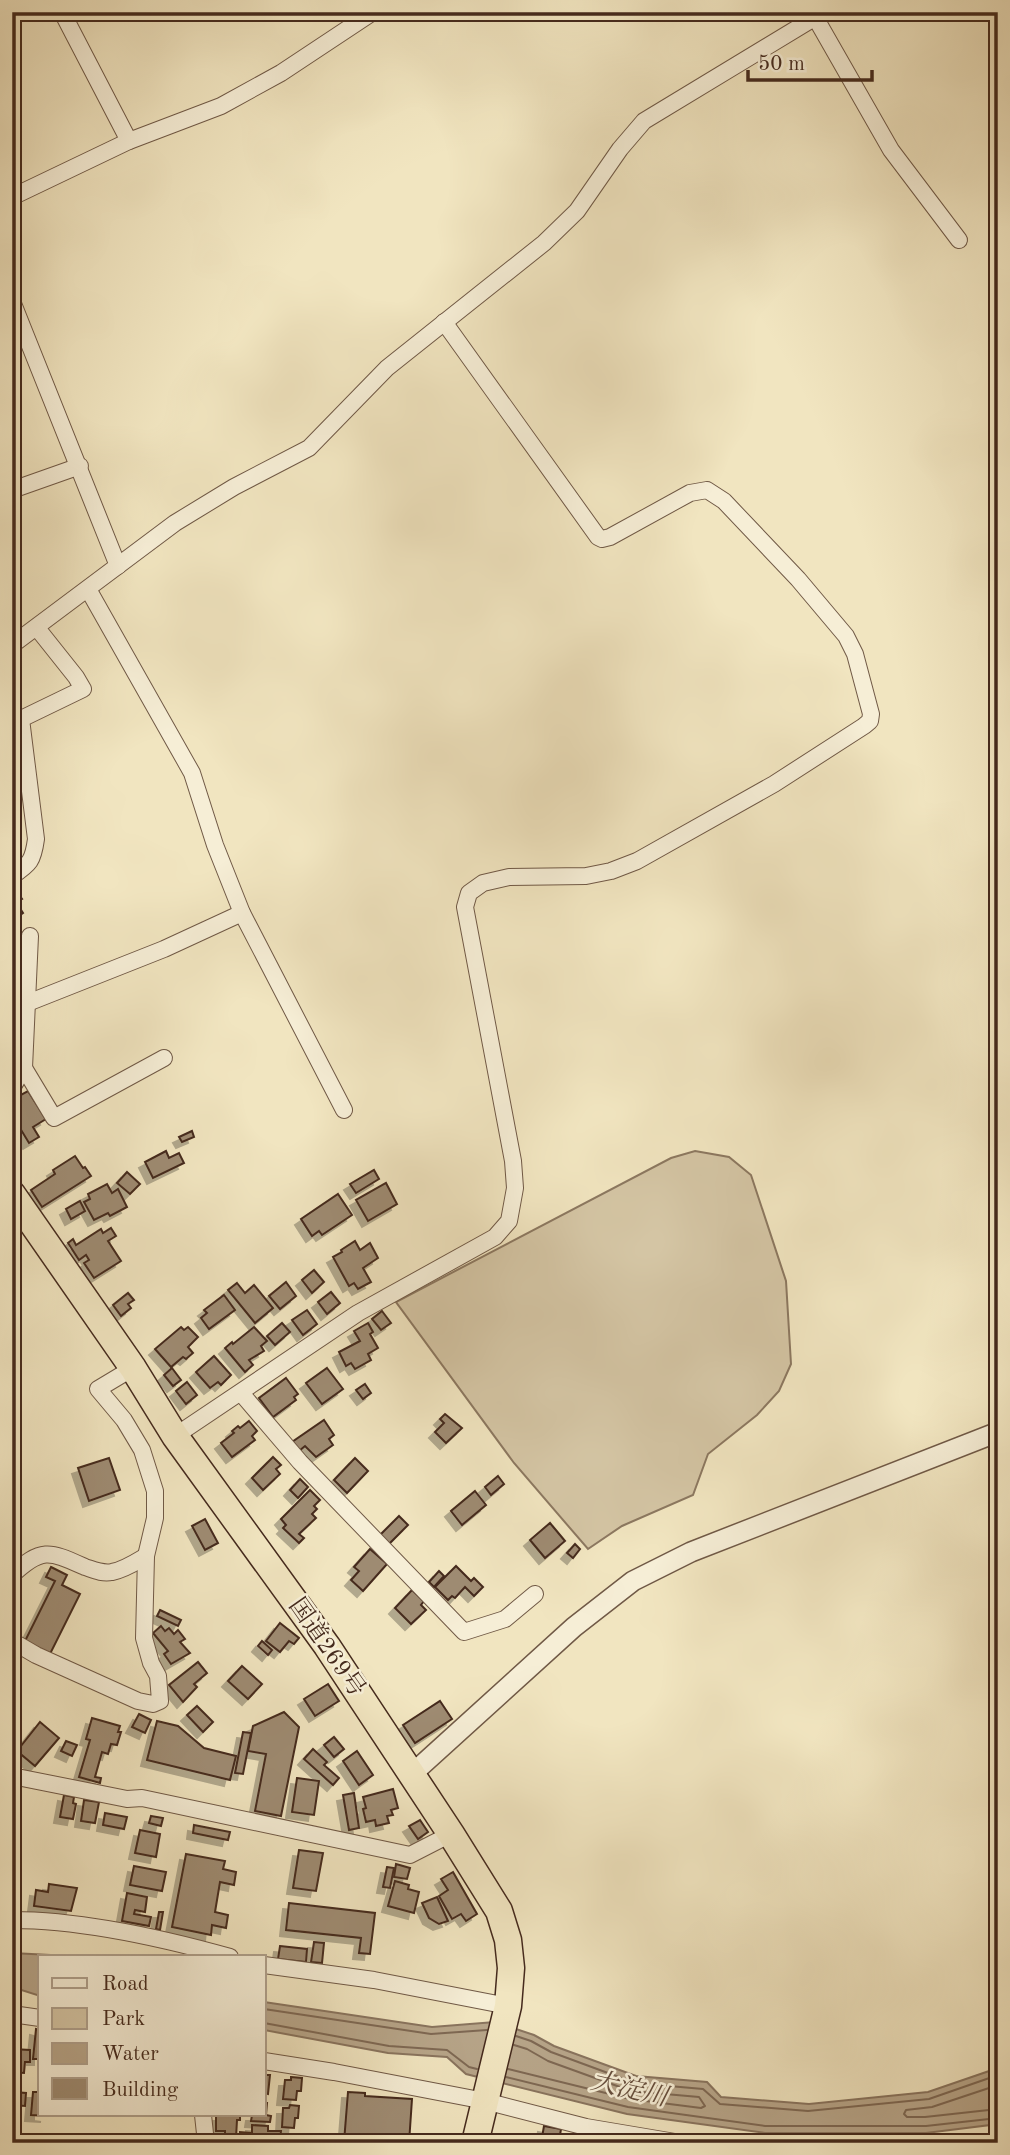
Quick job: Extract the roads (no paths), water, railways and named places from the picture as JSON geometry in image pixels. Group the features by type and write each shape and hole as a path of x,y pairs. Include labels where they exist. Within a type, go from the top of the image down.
{"highway":[{"name":"国道269号","path":"12,1194 133,1368 175,1437 327,1646 499,1911 508,1940 511,1968 508,2010 475,2143"}],"street":[{"path":"62,12 130,141"},
{"path":"12,197 130,141 221,106 281,73 373,12"},
{"path":"12,645 175,523 234,487 309,448 387,368 544,243 577,211 620,149 645,121 820,15 891,150 959,240"},
{"path":"12,301 118,566"},
{"path":"175,1437 358,1313 495,1237 509,1221 515,1188 513,1161 465,907 469,893 483,883 509,877 586,876 611,871 637,861 774,784 864,726 870,721 872,714 855,654 846,636 724,500 707,490 690,494 602,540 444,322"},
{"path":"12,490 80,466"},
{"path":"88,589 192,773 215,845 242,913 344,1110"},
{"path":"12,876 34,858 36,839 22,719 83,689 37,628"},
{"path":"25,1004 164,949 242,913"},
{"path":"12,1088 24,1068 30,936"},
{"path":"24,1068 54,1118 164,1058"},
{"path":"12,1641 36,1655 138,1701 153,1704 160,1701 158,1676 144,1638 146,1556 155,1518 155,1491 142,1450 124,1420 98,1389 133,1368"},
{"path":"241,1392 300,1462 464,1632 505,1619 534,1594"},
{"path":"412,1774 574,1627 633,1581 691,1552 998,1432"},
{"path":"12,1575 27,1561 45,1553 60,1555 97,1572 110,1573 146,1556"},
{"path":"12,1776 127,1799 142,1798 410,1854 451,1834"},
{"path":"12,1920 54,1920 191,1946 222,1955"},
{"path":"266,1965 374,1980 508,2010"},
{"path":"12,2014 38,2018"},
{"path":"266,2061 486,2096 586,2127 652,2141 681,2143"},
{"path":"202,2116 206,2143"}],"water":[{"path":"12,1953 51,1955 38,1955 38,1995 12,1987"},
{"name":"大淀川","path":"266,2002 432,2027 495,2022 636,2076 707,2082 721,2097 809,2104 928,2092 998,2068 998,2124 926,2133 765,2133 627,2114 466,2074 447,2057 388,2053 266,2030"}]}
